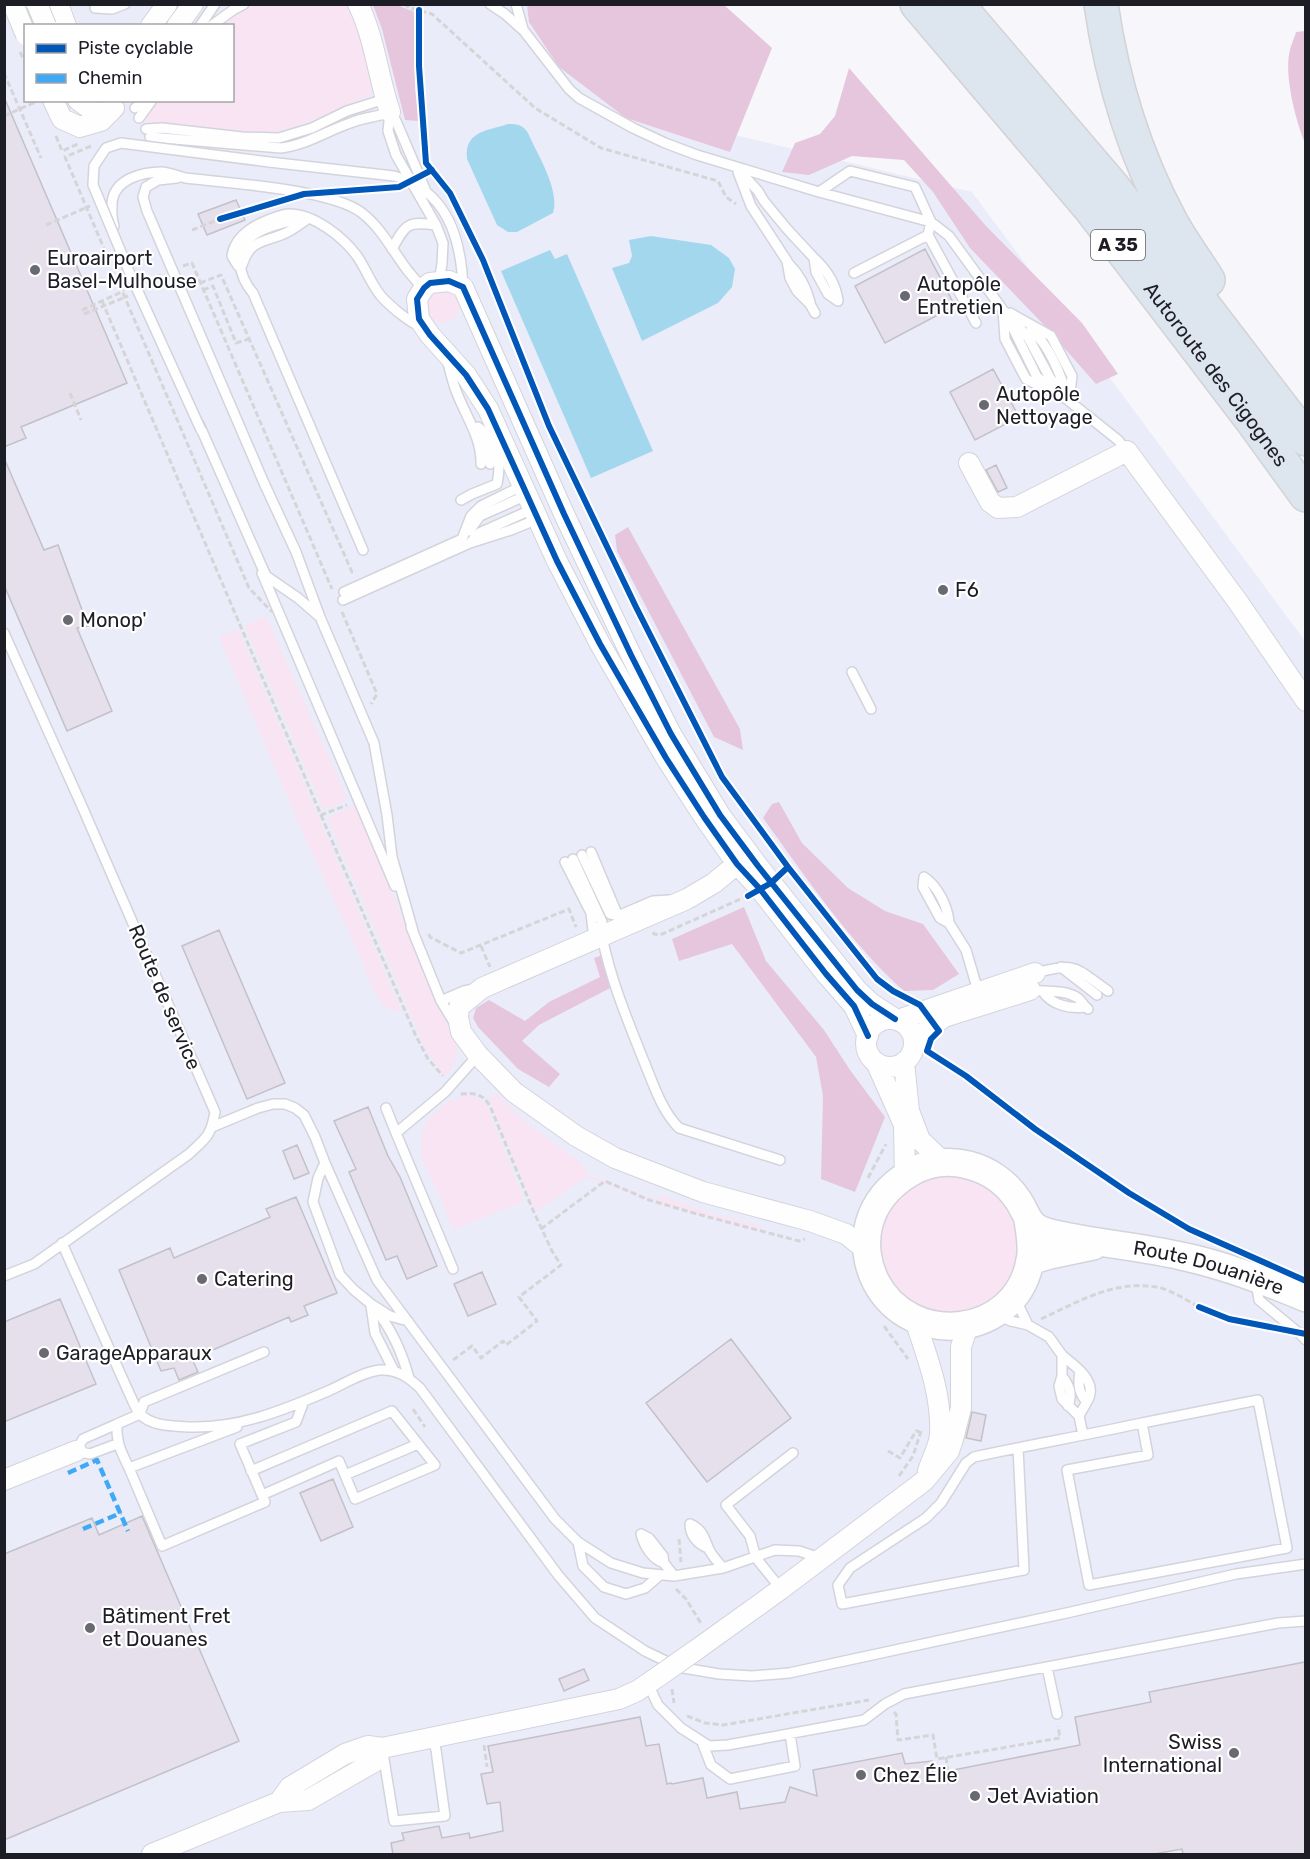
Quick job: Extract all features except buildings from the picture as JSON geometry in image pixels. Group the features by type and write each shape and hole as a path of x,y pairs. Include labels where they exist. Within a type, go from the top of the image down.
{"highway":[{"name":"Autoroute des Cigognes","path":"917,4 1089,208 1251,419 1305,495"},
{"name":"Autoroute des Cigognes","path":"957,4 1113,187 1300,431"},
{"path":"1101,4 1119,91 1159,199 1172,224 1246,338 1300,431"}],"main road":[{"path":"943,1162 965,1164 986,1171 1005,1184 1019,1200 1028,1220 1032,1241 1030,1262 1024,1279 1014,1295 985,1319 968,1325 941,1327 915,1320 896,1308 881,1292 871,1272 866,1250 869,1225 879,1201 896,1181 905,1176 918,1168 943,1162"},
{"name":"Route Douanière","path":"1028,1220 1043,1232 1182,1256 1236,1270 1305,1298"},
{"name":"Route Douanière","path":"1030,1262 1050,1255 1108,1244"}],"street":[{"path":"13,4 24,30"},
{"path":"37,4 45,24"},
{"path":"58,4 65,24"},
{"path":"152,24 167,4"},
{"path":"178,24 193,4"},
{"path":"360,9 374,48 388,105"},
{"path":"54,102 62,119 80,128 127,109"},
{"path":"81,102 97,114 127,109"},
{"path":"876,1062 890,1067 904,1062 913,1050 914,1043 910,1029 872,1004 856,990 744,860 704,818 660,748 600,644 557,561 488,409 466,375 419,319 417,299 431,285 449,281 463,287 564,514 631,655 671,734 744,860 754,892 855,1006 868,1036 868,1050 876,1062 904,1125 905,1176"},
{"path":"969,463 990,502 998,508 1017,507 1127,451 1238,602 1305,701"},
{"path":"744,860 714,884 687,899 482,988 459,1007 461,1032 478,1055 514,1092 576,1136 615,1158 703,1192 816,1223 846,1234 866,1250"},
{"path":"868,1036 876,1024 883,1020 896,1020 976,993 1036,985"},
{"path":"914,1043 927,1029 944,1017 1036,985"},
{"path":"904,1062 909,1111 920,1140 943,1162"},
{"path":"915,1320 937,1392 940,1436 924,1481"},
{"path":"152,1854 279,1802 290,1787 345,1754 368,1746 382,1748 619,1699 660,1680 924,1481 949,1451 953,1440 961,1408 962,1347 968,1325"},
{"path":"4,1480 76,1451"}],"lane":[{"path":"99,6 112,9 125,4"},
{"path":"201,24 215,4"},
{"path":"215,24 244,4"},
{"path":"490,4 524,31 561,80 579,98 633,128 665,143 736,166 819,192 931,222 949,236 1028,337 1050,378 1069,401"},
{"path":"516,4 524,31"},
{"path":"127,109 146,102"},
{"path":"388,105 378,117 355,121 296,146 281,148 148,133 162,128 242,137 279,138 312,128 347,111 388,105"},
{"path":"388,105 388,131 396,155 436,225 443,243 442,264 431,285 414,279 361,212 329,198 185,178 165,172 144,173 119,185 113,196 111,219 359,800 441,1001 461,1032"},
{"path":"388,105 425,189 440,206 451,224 462,270 463,287"},
{"path":"320,618 298,597 266,576 93,185 94,166 106,148 121,142 394,176 411,181 425,189"},
{"path":"736,166 781,222 814,258 816,272 828,294 838,301"},
{"path":"736,166 751,206 787,261 790,278 797,291 813,309"},
{"path":"819,192 850,171 915,187 931,222 928,235 976,323"},
{"path":"185,178 158,180 146,187 143,197 147,211 296,552 320,618 374,743 392,858 413,931"},
{"path":"363,550 253,293 246,285 241,268 232,256 233,250 237,241 258,224 286,214 308,218 329,229 355,254 382,297 407,320 424,327"},
{"path":"241,268 247,253 256,243 282,235 308,218"},
{"path":"392,249 406,226 418,222 436,225"},
{"path":"854,273 928,235"},
{"path":"1004,309 1051,336 1072,376 1069,401"},
{"path":"1004,309 1005,339 1026,379 1069,401 1119,440 1127,451"},
{"path":"444,349 460,399 476,434 486,464 488,449 470,412 460,399"},
{"path":"461,501 497,484 500,471 496,448 487,433 478,427"},
{"path":"466,542 471,516 481,506 530,502"},
{"path":"343,601 466,542 511,530 530,502"},
{"name":"Route de service","path":"4,633 215,1112 212,1127"},
{"path":"852,672 872,709"},
{"path":"687,899 653,901 618,916 578,857 602,922 598,937 623,1010 669,1118 679,1128 780,1160"},
{"path":"924,878 932,882 948,913 949,923 966,950 976,984 976,993"},
{"path":"1060,967 1097,995"},
{"path":"1036,985 1060,967 1072,967 1108,991"},
{"path":"1036,985 1078,998 1086,1008"},
{"path":"441,1001 464,991 482,988"},
{"path":"396,1133 451,1085 478,1055"},
{"path":"4,1276 34,1264 189,1154 207,1137 212,1127 258,1108 285,1104 304,1115 377,1280 555,1519 578,1542 611,1563 643,1573 674,1576 723,1568 775,1550 799,1551 822,1558"},
{"path":"386,1108 453,1269"},
{"path":"325,1163 318,1178 313,1203 340,1275 371,1304 389,1326 402,1352 409,1378"},
{"path":"62,1243 140,1414 156,1424 174,1426 210,1427 262,1418"},
{"path":"1255,1277 1259,1300 1305,1340"},
{"path":"1014,1295 1028,1325"},
{"path":"371,1304 390,1316 408,1321"},
{"path":"371,1304 375,1333 394,1371"},
{"path":"994,1313 1011,1321 1028,1325 1049,1337 1062,1355 1080,1371 1087,1380 1090,1393 1079,1416"},
{"path":"117,1444 90,1454 76,1451 83,1439 140,1414 144,1402 264,1352"},
{"path":"1062,1355 1062,1376 1059,1386 1062,1399 1079,1416 1083,1435"},
{"path":"129,1468 262,1418 378,1370 394,1371 409,1378 420,1388 558,1575 595,1618 645,1651 678,1666 719,1674 752,1676 789,1673 1236,1574 1305,1564"},
{"path":"1018,1448 1024,1570 842,1604 838,1585 850,1568 926,1518 940,1503 966,1463 974,1457 1018,1448 1142,1423 1258,1400 1287,1548 1089,1585 1067,1470 1148,1455 1142,1423"},
{"path":"117,1424 117,1444 162,1546 265,1502 240,1444 296,1422 304,1401"},
{"path":"251,1471 392,1411 435,1465 355,1499 339,1461 262,1495"},
{"path":"345,1475 418,1444"},
{"path":"781,1589 756,1558 750,1536 726,1505 793,1453"},
{"path":"690,1524 697,1527 707,1540 708,1548 723,1568"},
{"path":"641,1534 649,1538 663,1556 664,1563 674,1576"},
{"path":"578,1542 583,1566 604,1587 626,1594 645,1588 660,1575"},
{"path":"660,1680 663,1711 681,1728 709,1746 728,1745 864,1720 885,1704 904,1694 1278,1623 1305,1621"},
{"path":"1047,1667 1057,1714"},
{"path":"702,1741 711,1765 730,1779 795,1766 790,1734"},
{"path":"382,1748 394,1821 446,1816 432,1736"}],"path":[{"path":"404,4 432,14 535,108 601,148 718,181 726,196 743,208"},
{"path":"419,10 420,20"},
{"path":"4,73 41,158"},
{"path":"4,116 36,102"},
{"path":"192,230 230,216"},
{"path":"192,262 332,590"},
{"path":"84,314 104,306 161,275"},
{"path":"200,283 220,276"},
{"path":"203,290 213,286 236,343 249,339"},
{"path":"82,310 139,288"},
{"path":"102,301 415,1034 428,1059 460,1094 473,1093 485,1098 552,1251 561,1265 519,1297 537,1321 506,1345 503,1341 481,1358 472,1346 452,1361"},
{"path":"70,393 81,420"},
{"path":"343,601 377,694 369,706"},
{"path":"321,815 359,800"},
{"path":"651,926 654,934 660,935 754,892"},
{"path":"426,926 430,937 461,953 569,909"},
{"path":"867,1181 887,1141"},
{"path":"542,1229 605,1181 649,1200 697,1215 799,1241 812,1237"},
{"path":"1028,1325 1102,1290 1131,1286 1158,1287 1209,1311"},
{"path":"879,1318 913,1366"},
{"path":"413,1409 425,1427"},
{"path":"896,1481 913,1456 922,1424"},
{"path":"679,1535 681,1564 669,1583 686,1599 704,1645"},
{"path":"660,1680 672,1690 673,1702 687,1716 705,1723 723,1725 879,1698 896,1714 898,1740 933,1735 938,1759 1060,1738 1057,1714"},
{"path":"946,1757 948,1771"}],"shaded area":[{"path":"5,5 531,5 623,108 972,192 1305,641 1305,1854 5,1854"},
{"path":"254,5 346,5 354,20 375,85 370,95 300,125 273,133 242,133 146,121 145,116 157,102 234,102 234,24 219,24"},
{"path":"373,5 397,5 417,13 415,89 419,121 405,120 382,29"},
{"path":"527,5 724,5 772,48 730,152 626,118 559,67 529,22"},
{"path":"1306,31 1305,143 1292,100 1288,65 1296,32"},
{"path":"849,68 986,226 1082,323 1118,374 1096,384 1042,323 970,248 933,192 904,160 852,156 809,175 782,172 795,143 820,134 835,116"},
{"path":"443,291 454,296 459,307 454,318 443,323 432,318 427,307 432,296"},
{"path":"628,527 740,729 743,750 714,737 617,551 615,535"},
{"path":"266,616 346,796 345,802 328,808 322,807 245,626"},
{"path":"238,629 401,1010 394,1012 383,1006 372,988 359,954 301,829 219,637"},
{"path":"779,802 802,843 848,888 885,911 923,924 959,974 933,990 904,991 884,972 829,908 763,818 772,804"},
{"path":"352,806 358,806 437,1005 455,1040 457,1052 455,1063 445,1077 426,1050 329,822 329,817"},
{"path":"744,907 766,961 824,1030 885,1117 855,1192 821,1179 823,1096 816,1057 732,944 679,961 672,939"},
{"path":"603,955 612,987 539,1025 522,1041 560,1074 549,1087 518,1069 478,1027 473,1018 476,1008 489,1000 525,1021 549,1002 600,977 594,958"},
{"path":"496,1092 525,1122 582,1163 588,1175 658,1200 660,1195 709,1213 762,1226 761,1229 687,1212 586,1177 536,1212 489,1100"},
{"path":"466,1095 480,1098 486,1104 524,1201 454,1230 421,1156 421,1136 428,1119 451,1099 454,1101"},
{"path":"949,1175 975,1180 998,1195 1013,1218 1018,1244 1013,1270 998,1293 975,1308 949,1313 923,1308 900,1293 885,1270 880,1244 885,1218 900,1195 923,1180"}],"water":[{"path":"508,124 520,126 528,133 551,183 554,204 553,213 517,232 508,232 497,225 467,159 467,150 473,137"},
{"path":"651,236 711,245 729,258 735,269 732,287 718,303 642,341 612,268 629,263 632,256 629,240"},
{"path":"550,250 555,259 567,254 653,451 591,478 501,271"}],"marked path":[{"path":"68,1473 97,1460 128,1531"},
{"path":"83,1529 121,1513"}],"cycle path":[{"path":"419,10 419,66 426,163 450,193 483,260 549,426 636,607 722,777 788,867"},
{"path":"220,219 304,194 399,187 432,170"},
{"path":"868,1036 854,1006 760,889 737,864 666,758 600,644 557,561 488,409 466,375 430,335 419,319 417,299 430,283 449,281 463,287 564,514 631,655 671,734 720,815 857,990 872,1004 895,1019"},
{"path":"748,896 771,883 788,867 877,979 893,991 920,1005 939,1031 931,1039 927,1051 966,1076 1035,1129 1129,1193 1189,1229 1306,1281"},
{"path":"1199,1307 1229,1319 1306,1334"}],"place":[{"name":"Euroairport Basel-Mulhouse","path":"35,270"},
{"name":"Autopôle Entretien","path":"905,296"},
{"name":"Autopôle Nettoyage","path":"984,405"},
{"name":"F6","path":"943,590"},
{"name":"Monop'","path":"68,620"},
{"name":"Catering","path":"202,1279"},
{"name":"GarageApparaux","path":"44,1353"},
{"name":"Bâtiment Fret et Douanes","path":"90,1628"},
{"name":"Swiss International","path":"1234,1753"},
{"name":"Chez Élie","path":"861,1775"},
{"name":"Jet Aviation","path":"975,1796"}]}
